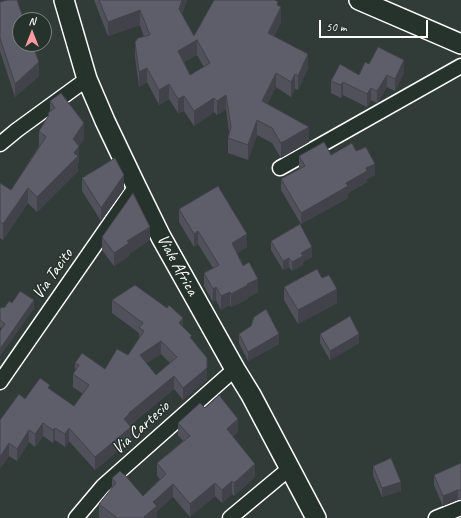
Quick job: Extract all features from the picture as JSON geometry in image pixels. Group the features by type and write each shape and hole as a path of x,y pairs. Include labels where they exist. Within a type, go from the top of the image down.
{"main road":[{"name":"Viale Africa","path":"64,0 87,79 136,186 161,237 251,395 316,518"},
{"path":"359,0 461,44"}],"street":[{"path":"280,168 461,66"},
{"path":"0,144 87,79"},
{"name":"Via Tacito","path":"0,382 136,186"},
{"name":"Via Cartesio","path":"76,518 103,486 235,369"},
{"path":"230,518 290,468"},
{"path":"436,518 461,508"}],"building":[{"path":"17,0 21,12 12,12 12,52 35,52 39,62 15,84 0,38 0,2"},
{"path":"99,0 182,0 179,9 194,36 214,0 275,0 278,2 277,5 281,7 268,33 308,54 298,76 295,74 291,82 276,73 262,101 309,127 281,143 272,128 257,120 248,145 228,138 231,127 226,95 217,101 214,98 194,111 184,96 178,99 169,84 159,90 147,68 139,72 135,42 138,38 150,35 140,10 108,22","holes":["197,40 210,63 190,75 178,51"]},
{"path":"378,47 404,60 395,79 387,75 377,91 371,88 367,94 343,82 341,85 331,81 340,64 359,75 365,62 369,64"},
{"path":"61,93 84,123 73,139 79,146 74,153 78,156 37,197 28,188 3,224 0,222 0,183 11,190 46,137 39,131 49,115 48,113 55,108 50,101"},
{"path":"324,142 331,155 352,143 356,151 366,147 375,164 366,168 367,171 346,183 348,186 301,213 281,179 305,166 299,156"},
{"path":"115,158 124,175 101,208 82,178"},
{"path":"218,186 247,234 232,243 243,266 249,262 258,279 231,294 230,292 221,296 216,287 213,289 204,273 219,265 198,231 194,234 179,209"},
{"path":"133,193 150,227 127,241 129,243 114,253 102,237"},
{"path":"300,224 312,247 301,253 303,256 292,262 289,258 283,261 271,241"},
{"path":"317,269 322,278 329,275 337,289 298,310 284,287"},
{"path":"135,285 167,308 169,305 183,318 179,323 192,336 190,337 207,358 207,368 183,388 174,376 129,413 124,419 131,427 95,457 69,428 65,434 55,428 53,430 43,423 35,434 29,430 17,449 9,443 0,457 0,420 19,394 25,399 40,378 50,385 48,388 74,406 89,385 73,374 79,365 75,363 82,353 105,369 117,349 128,355 144,331 139,328 143,323 112,300","holes":["161,341 177,357 156,375 140,355"]},
{"path":"20,291 34,300 0,349 0,331 5,324 0,320 0,308 5,307 9,301 12,303"},
{"path":"266,309 279,334 248,352 239,334 251,326 254,317"},
{"path":"350,316 359,334 330,351 320,334"},
{"path":"219,395 238,419 227,429 255,464 234,483 232,481 222,490 215,483 190,504 173,484 153,502 157,506 144,517 146,518 117,518 99,504 116,483 112,478 120,471 143,496 166,474 157,463 190,436 178,423 200,403 205,408"},
{"path":"391,458 401,482 382,488 373,466"},
{"path":"461,463 461,490 443,496 434,475"}]}
